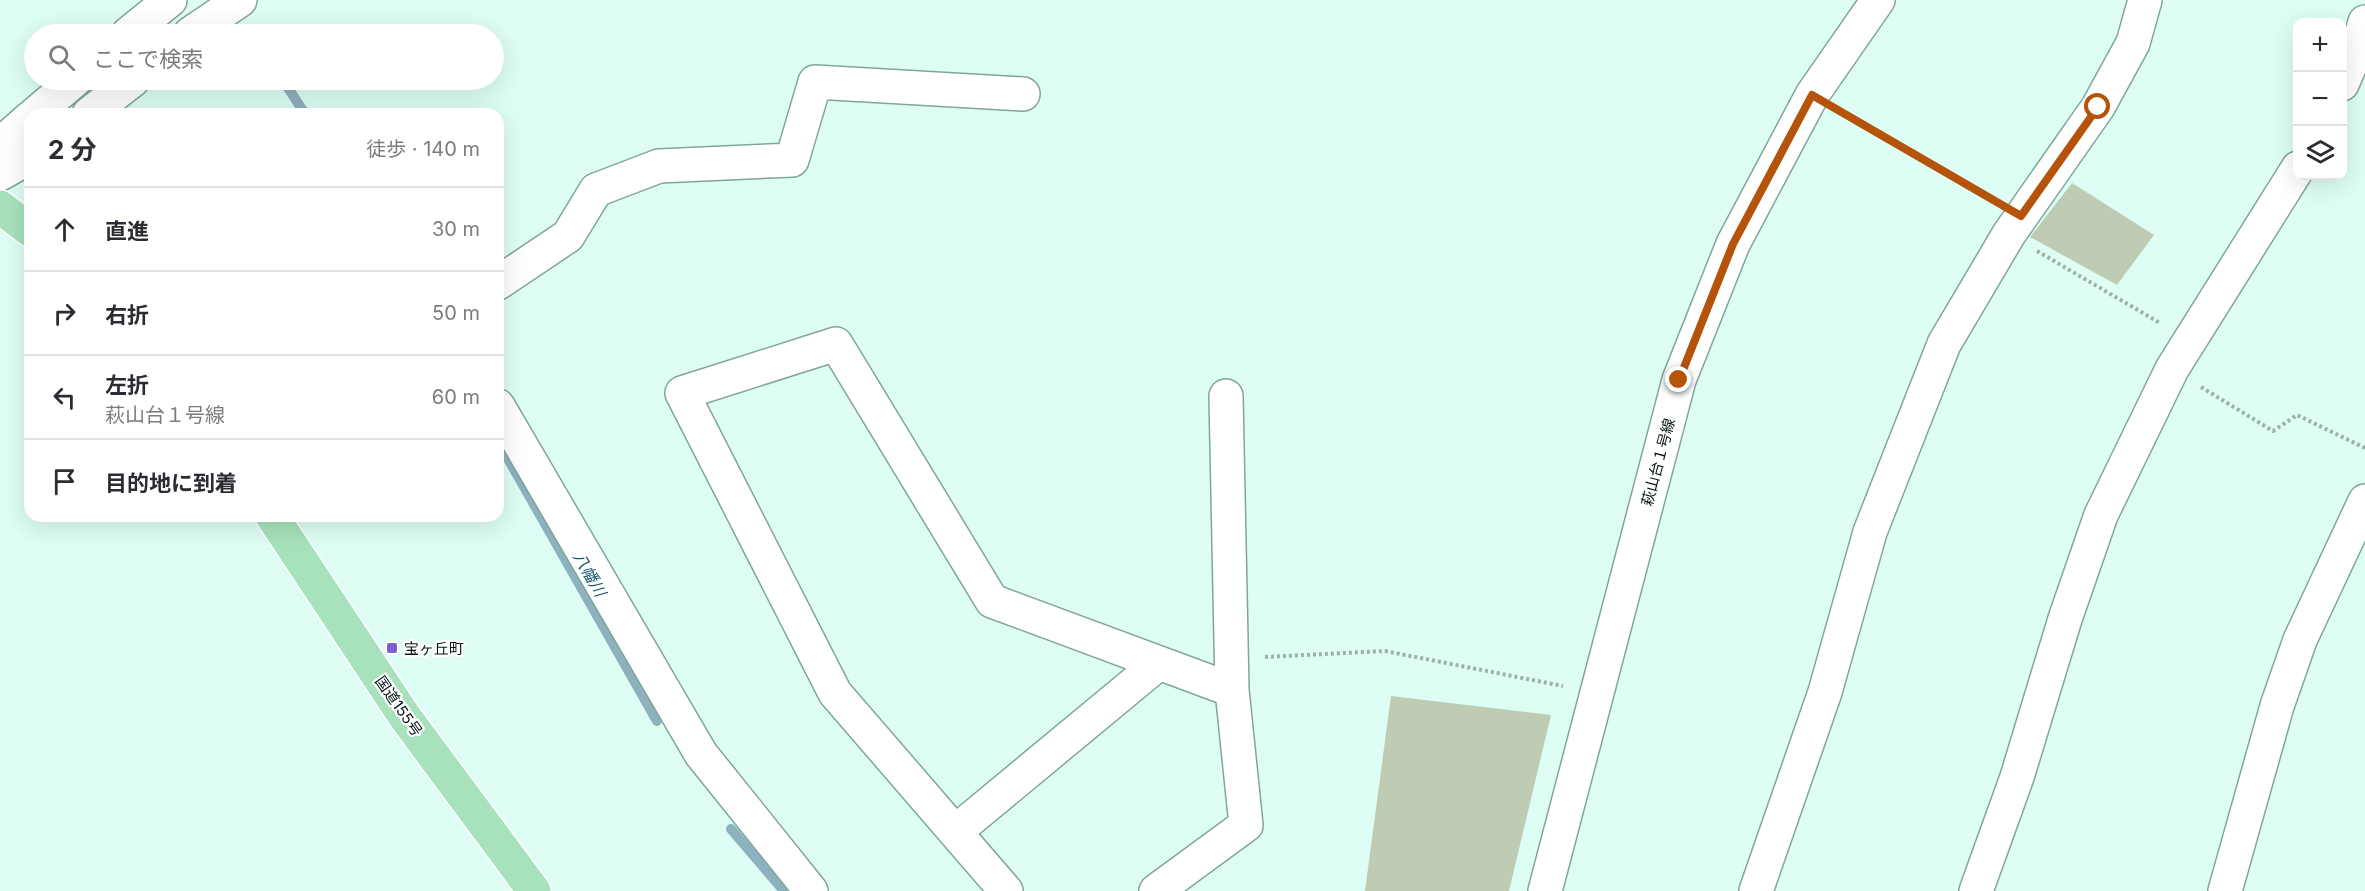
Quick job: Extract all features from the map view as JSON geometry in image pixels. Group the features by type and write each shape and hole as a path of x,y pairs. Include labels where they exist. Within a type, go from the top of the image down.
{"highway":[{"path":"0,207 24,225"},
{"name":"国道155号","path":"276,522 405,717 534,891"}],"street":[{"path":"140,24 170,0"},
{"path":"205,24 240,0"},
{"name":"萩山台１号線","path":"1545,891 1679,380 1733,244 1812,95 1878,0"},
{"path":"1756,891 1825,692 1870,532 1944,344 2015,225 2098,107 2133,43 2145,0"},
{"path":"2347,74 2365,22"},
{"path":"504,279 568,236 596,190 659,166 792,160 815,82 1023,94"},
{"path":"42,108 63,90"},
{"path":"97,108 120,90"},
{"path":"0,151 12,134 24,123"},
{"path":"0,174 24,160"},
{"path":"1976,891 2017,777 2065,619 2101,515 2172,369 2293,176"},
{"path":"1006,891 835,693 682,393 836,344 992,601 1160,663 1232,675"},
{"path":"1156,891 1246,825 1232,675 1226,396"},
{"path":"504,416 701,754 811,891"},
{"path":"2225,891 2277,706 2300,640 2365,501"},
{"path":"955,832 1160,663"}],"path":[{"path":"1812,95 2189,340"},
{"path":"2172,369 2273,431 2297,415 2365,448"},
{"path":"1232,675 1385,651 1596,693"}],"green space":[{"path":"2072,183 2154,235 2117,285 2030,237"},
{"path":"1391,696 1551,715 1509,891 1365,891"}],"waterway":[{"name":"八幡川","path":"289,90 301,108"},
{"name":"八幡川","path":"504,452 657,721"},
{"name":"八幡川","path":"731,829 784,891"}],"place":[{"name":"宝ヶ丘町","path":"392,648"}],"route":[{"path":"1679,380 1733,244 1812,95 2021,216 2098,107"}]}
